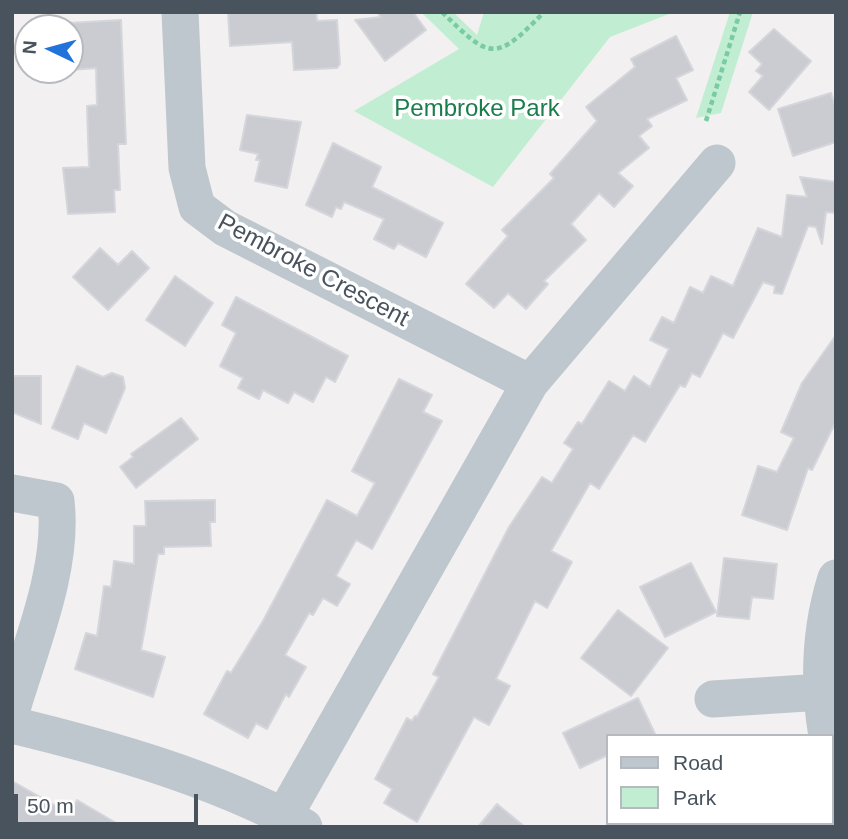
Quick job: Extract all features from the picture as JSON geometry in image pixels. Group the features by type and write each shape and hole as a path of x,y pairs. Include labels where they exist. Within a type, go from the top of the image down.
{"street":[{"name":"Pembroke Crescent","path":"180,12 187,168 197,207 225,228 530,383"},
{"path":"12,725 81,741 190,777 294,822 530,383 717,163"},
{"path":"12,493 56,500 59,525 57,554 12,709"},
{"path":"827,734 822,692 825,621 836,578"},
{"path":"713,699 822,692"}],"path":[{"path":"442,12 476,46 492,51 505,48 544,12"},
{"path":"706,121 740,12"}],"green space":[{"name":"Pembroke Park","path":"421,12 453,12 477,35 484,12 674,12 610,37 493,187 354,111 459,49"},
{"path":"730,12 753,12 721,113 696,118"}],"building":[{"path":"228,12 316,12 317,21 337,20 340,64 337,68 294,70 292,42 230,46"},
{"path":"377,12 413,12 426,30 385,61 355,20 381,17"},
{"path":"121,20 126,144 118,144 120,190 114,190 115,212 68,214 63,168 89,167 87,106 97,105 96,68 84,69 84,22"},
{"path":"774,29 811,61 769,110 749,92 763,76 756,71 762,64 749,52"},
{"path":"676,36 693,70 676,78 687,100 647,119 652,126 639,136 649,148 618,173 633,186 614,207 599,193 571,224 586,240 544,281 548,284 526,309 508,293 494,308 466,284 508,236 502,230 554,178 550,174 597,121 586,107 635,67 631,59"},
{"path":"831,93 836,109 836,142 793,156 778,109"},
{"path":"247,115 301,122 287,188 255,181 260,160 256,160 258,154 240,150"},
{"path":"333,143 381,167 372,187 443,223 426,257 398,243 394,249 374,239 384,219 344,202 341,209 336,207 332,217 306,205"},
{"path":"800,177 836,182 836,213 826,212 822,244 816,227 808,226 782,294 774,293 775,286 763,282 733,338 723,333 700,377 692,373 685,387 680,385 645,442 633,435 599,489 590,483 551,551 572,562 547,608 535,601 496,679 510,686 489,725 474,717 417,822 384,803 392,789 375,779 407,718 412,721 417,717 439,677 433,674 509,527 542,477 552,483 573,449 564,443 578,422 582,424 609,381 625,391 634,376 650,387 669,349 650,340 662,317 674,323 690,287 703,293 711,276 733,286 758,228 782,237 787,195 807,197"},
{"path":"100,248 118,265 132,251 149,268 108,310 73,277"},
{"path":"175,276 213,303 185,346 146,320"},
{"path":"236,297 348,356 335,382 326,377 313,402 294,392 288,403 263,390 259,399 238,388 243,378 220,366 236,333 222,325"},
{"path":"836,335 836,421 812,470 808,468 787,530 742,515 758,466 777,472 794,438 781,432 802,383"},
{"path":"77,366 103,377 112,373 123,377 125,388 106,433 84,423 78,439 52,428"},
{"path":"12,376 41,376 41,424 12,412"},
{"path":"399,379 432,395 423,412 442,421 372,549 356,540 336,576 350,584 337,606 323,598 313,615 309,613 285,655 306,667 289,697 286,694 267,729 256,723 248,738 204,714 227,671 231,673 263,621 327,500 357,516 375,483 352,471"},
{"path":"181,418 198,439 136,488 120,467 133,457 131,454"},
{"path":"215,500 215,522 210,522 211,546 164,547 164,554 158,554 141,650 165,657 153,697 75,669 86,633 97,636 104,586 111,587 114,561 134,564 134,526 146,526 145,501"},
{"path":"724,558 777,564 773,599 752,597 749,619 717,616"},
{"path":"691,563 716,612 665,637 640,587"},
{"path":"618,610 668,648 631,696 581,658"},
{"path":"638,698 655,734 606,734 606,756 580,768 563,733"},
{"path":"12,781 70,814 77,800 123,827 12,827"},
{"path":"497,804 525,827 478,827"}]}
